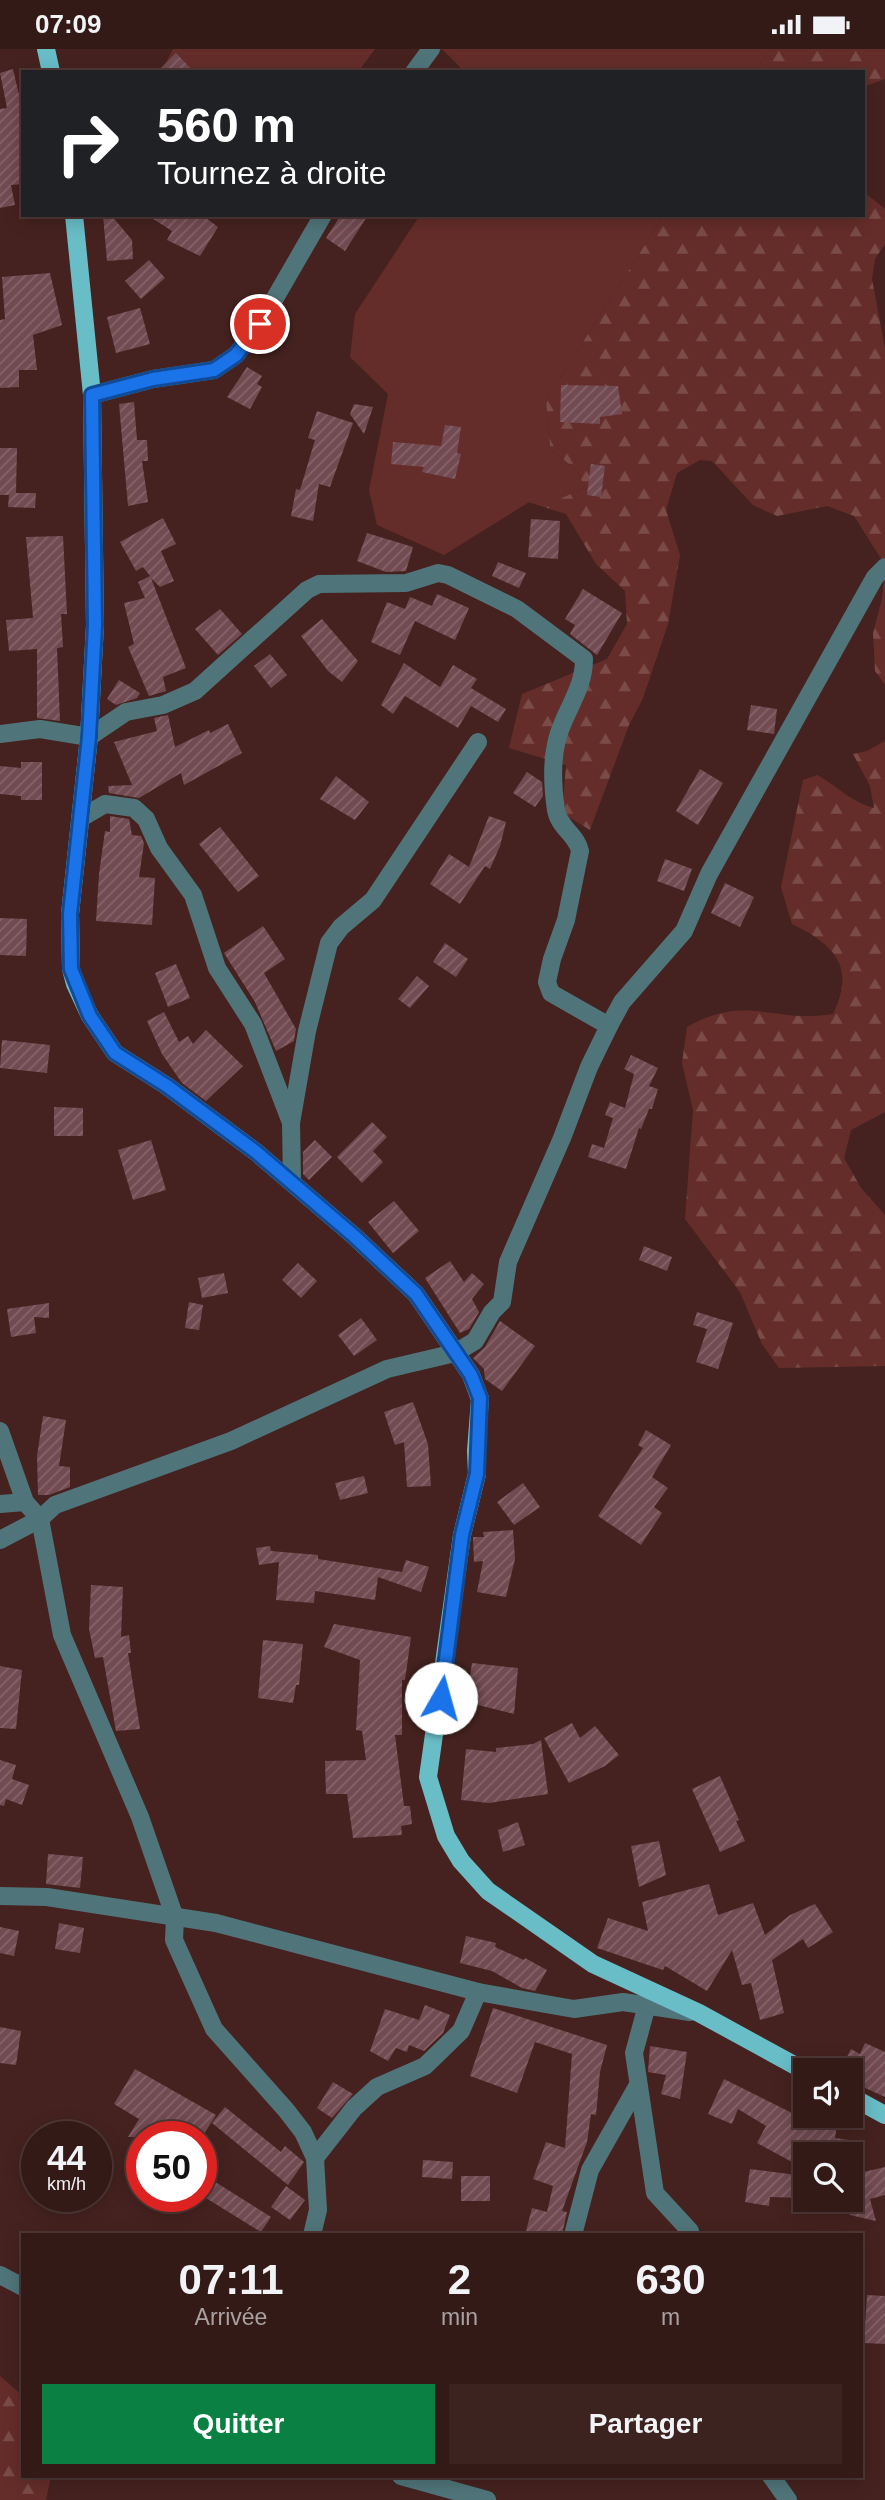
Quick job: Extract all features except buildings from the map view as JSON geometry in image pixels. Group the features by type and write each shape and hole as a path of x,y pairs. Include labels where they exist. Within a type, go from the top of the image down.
{"main road":[{"path":"46,49 51,70"},
{"path":"74,217 92,395 95,625 89,737 70,914 71,969 90,1016 115,1053 167,1086 292,1181 416,1294 471,1375 480,1398 477,1474 462,1535 428,1777 446,1836 461,1861 488,1891 593,1964 699,2013 793,2064"},
{"path":"863,2103 885,2115"}],"street":[{"path":"415,70 431,49"},
{"path":"92,395 153,379 214,370 236,355 260,324 322,217"},
{"path":"0,1540 40,1520 55,1505 231,1441 387,1369 455,1353 475,1341 502,1302 508,1262 562,1138 589,1067 622,1002 684,931 709,874 763,773 875,577 885,567"},
{"path":"0,734 40,729 89,737 126,712 183,699 283,608 319,584 406,583 438,573 517,609 584,659 577,697 558,735 553,770 556,813 580,852 566,920 547,982 551,993 610,1025"},
{"path":"292,1181 292,1123 307,1031 329,943 341,927 373,900 478,742"},
{"path":"80,818 105,804 134,808 146,819 159,848 192,895 218,968 253,1024 292,1123"},
{"path":"0,1431 4,1435 25,1502 40,1520 62,1635 140,1817 175,1918 174,1940 214,2029 286,2110 303,2132 315,2158 318,2210 312,2233"},
{"path":"0,1504 25,1502"},
{"path":"0,1896 47,1897 216,1923 478,1992 574,2009 623,2002 699,2013"},
{"path":"315,2158 354,2108 377,2087 425,2066 461,2031 478,1992"},
{"path":"647,2005 634,2053 655,2193 688,2233"},
{"path":"574,2233 590,2170 638,2085"},
{"path":"0,2275 21,2286"},
{"path":"408,2478 487,2500"},
{"path":"772,2478 788,2500"}],"green space":[{"path":"173,49 375,49 359,70 162,70"},
{"path":"429,49 770,49 756,70 463,70 443,50"},
{"path":"770,49 885,49 885,79 865,86 865,70 756,70"},
{"path":"865,193 885,209 885,244 875,259 872,279 885,349 885,565 854,516 827,506 777,516 753,505 712,461 700,460 677,473 666,510 680,555 668,624 643,698 629,725 590,830 562,813 566,765 509,748 522,694 607,659 627,624 625,591 596,564 566,514 528,502 547,490 559,499 585,488 577,471 550,448 546,400 663,217 865,217"},
{"path":"419,217 663,217 546,400 550,448 577,471 585,488 559,499 547,491 444,555 377,525 369,490 388,394 350,357 355,314"},
{"path":"885,565 885,685 875,671 873,633 882,599"},
{"path":"885,741 885,1112 851,1130 844,1158 861,1188 885,1215 885,1366 779,1368 762,1344 740,1292 685,1219 693,1110 682,1063 687,1027 727,1012 760,1011 812,1016 833,1014 842,983 837,959 820,940 792,924 781,887 803,780 817,775 851,798 874,808 870,786 853,754 867,751"},
{"path":"0,2376 21,2394 21,2478 51,2478 46,2500 0,2500"}],"route":[{"path":"260,324 236,355 214,370 187,377 153,379 92,395 95,625 89,737 70,914 71,969 75,985 90,1016 115,1053 167,1086 256,1152 354,1236 416,1294 471,1375 480,1398 477,1474 462,1535 441,1698"}]}
